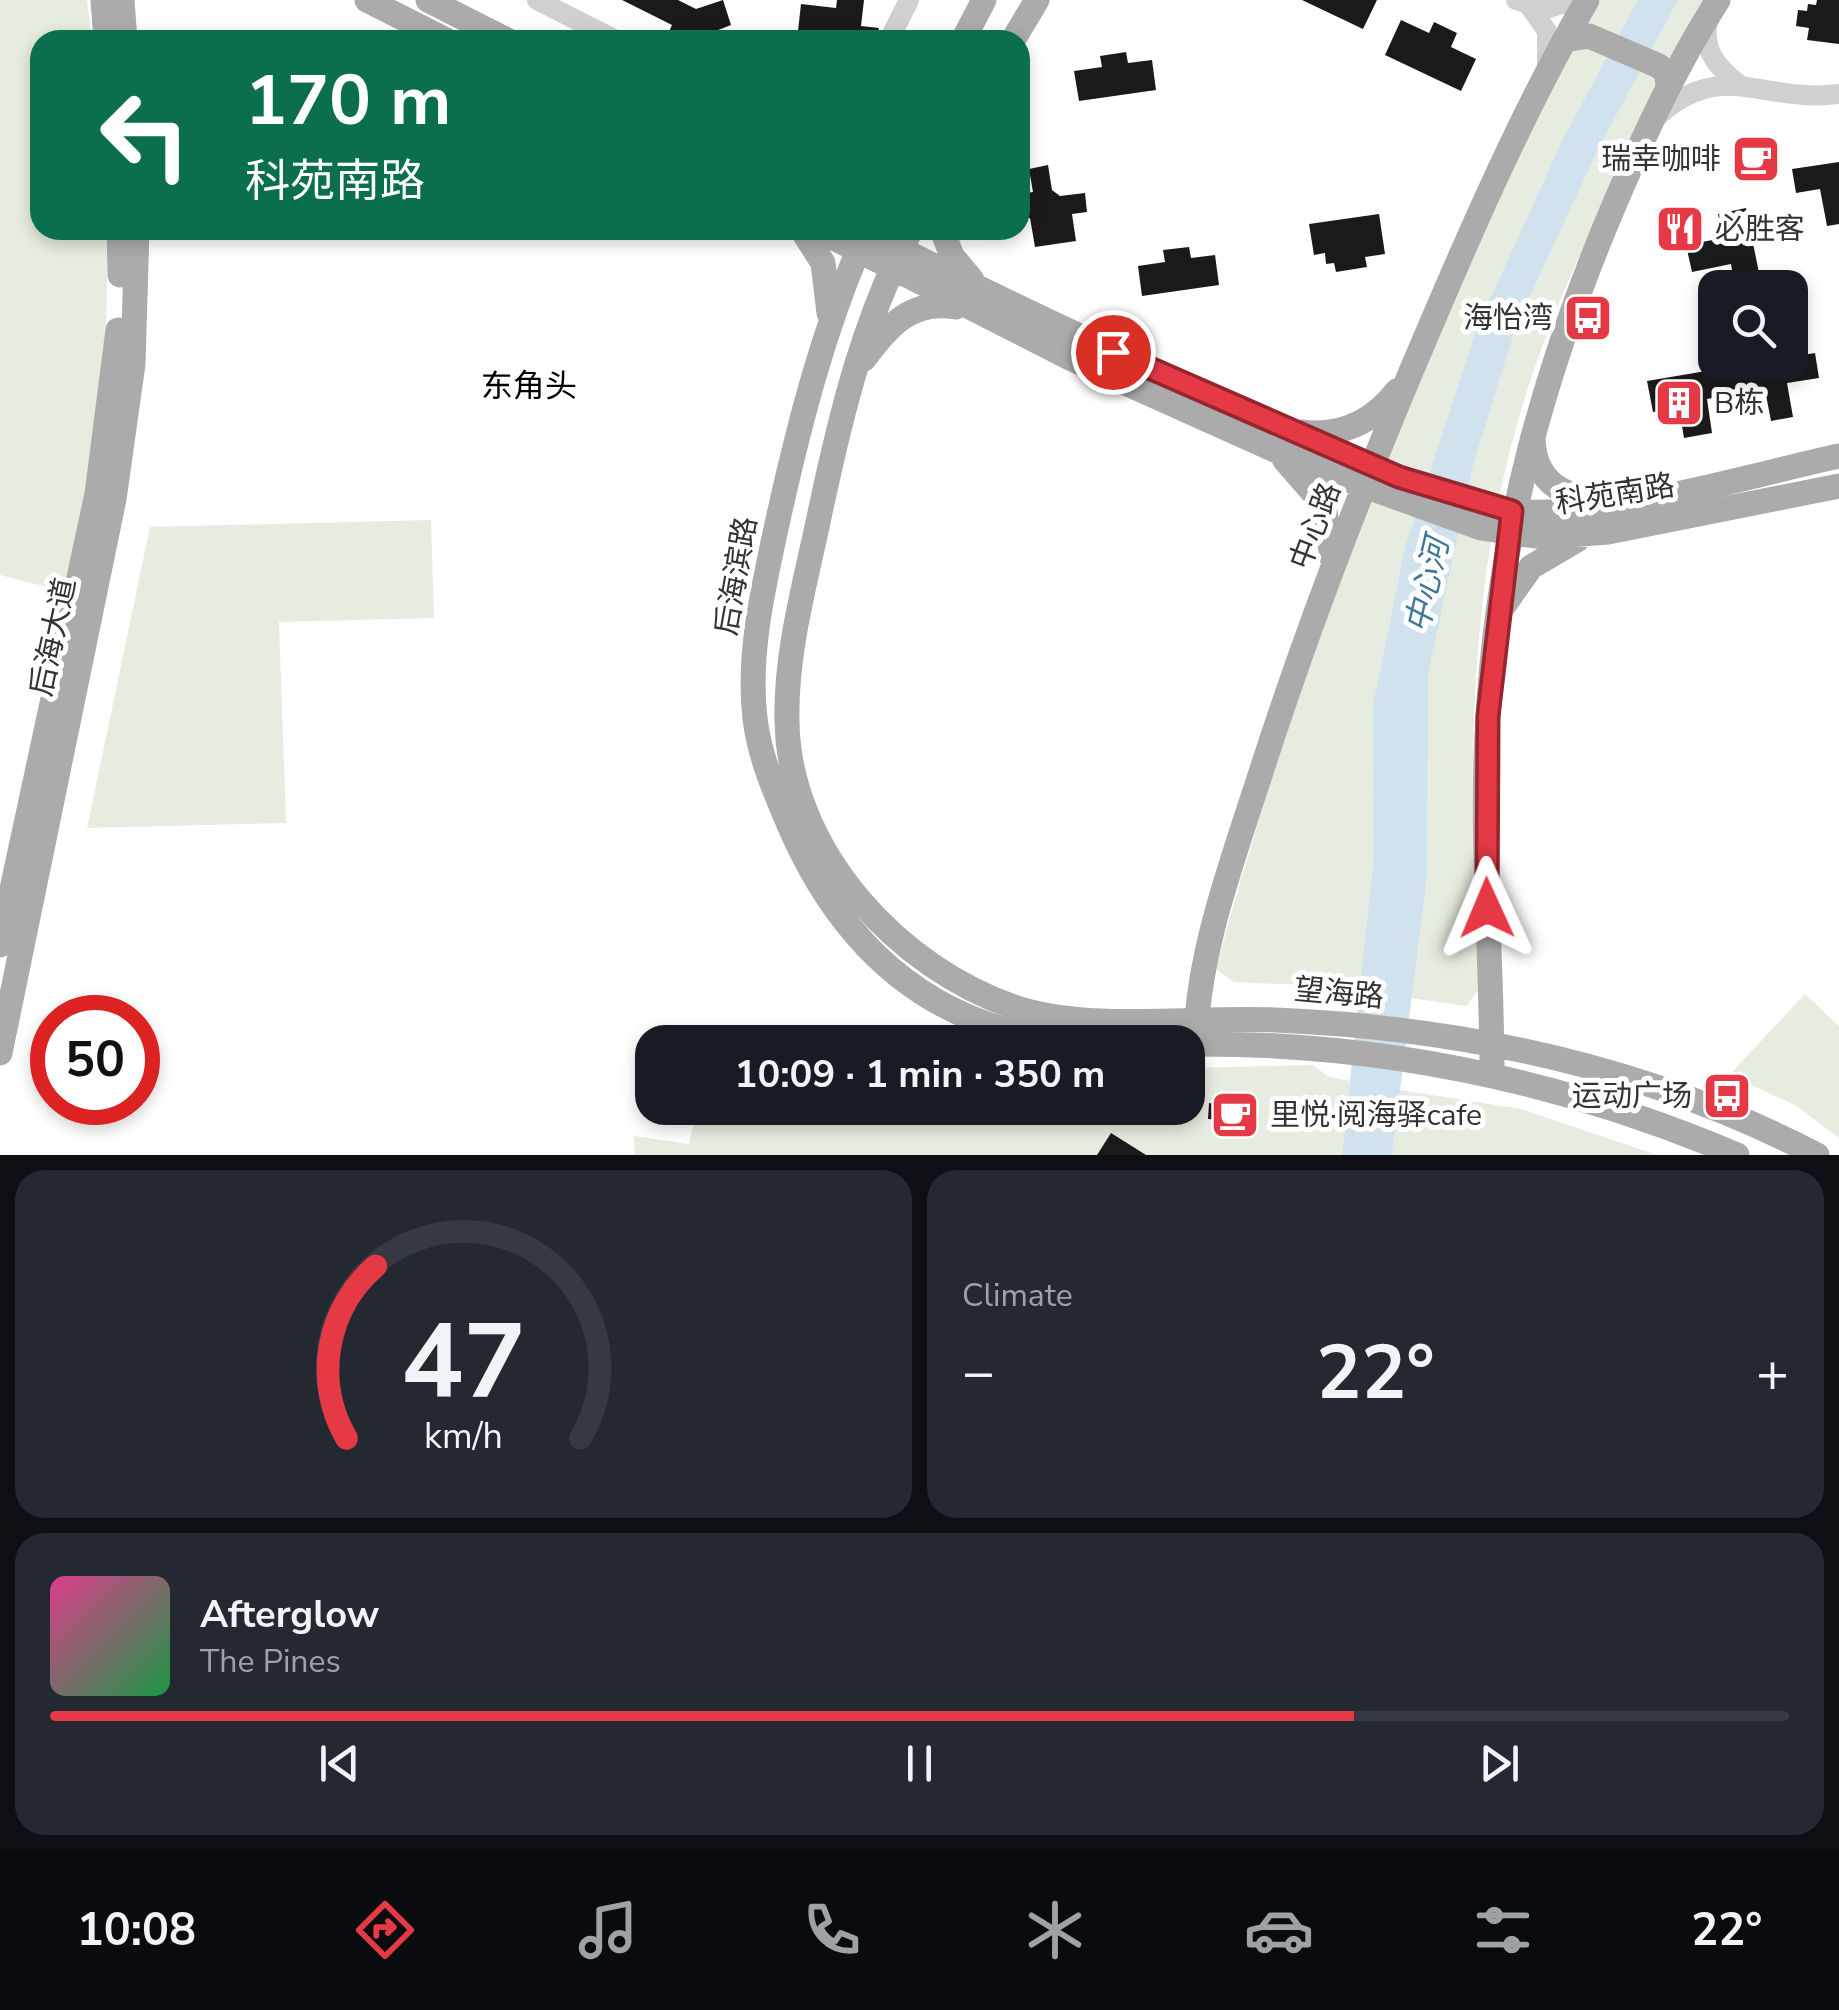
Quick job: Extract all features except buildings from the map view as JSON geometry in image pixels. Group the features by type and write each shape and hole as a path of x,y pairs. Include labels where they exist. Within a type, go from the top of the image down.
{"main road":[{"path":"103,0 105,30"},
{"path":"122,0 124,30"},
{"path":"367,0 426,30"},
{"path":"428,0 487,30"},
{"path":"968,30 984,0"},
{"path":"1019,30 1036,0"},
{"path":"1492,1073 1484,806 1496,617 1497,520 1582,282 1652,122 1670,65 1714,7"},
{"path":"1582,18 1670,65"},
{"name":"中心路","path":"1195,1025 1198,991 1246,819 1332,570 1473,226 1546,77 1582,18"},
{"name":"后海大道","path":"0,945 103,460 116,360 119,240"},
{"name":"后海大道","path":"0,1054 114,499 133,364 137,240"},
{"path":"808,240 823,263 829,328"},
{"name":"后海滨路","path":"856,918 806,865 769,776 755,720 754,668 766,576 800,424 829,328 862,240"},
{"name":"科苑南路","path":"875,240 901,250 975,300 1281,440 1396,488 1555,537 1608,532 1839,486"},
{"path":"849,380 886,330 910,311 975,300 946,240"},
{"path":"901,250 849,380 805,580 786,726 794,772 856,918 920,990 982,1025"},
{"path":"1332,570 1332,532 1324,505 1281,440 1355,426 1386,405 1412,370"},
{"path":"1534,423 1534,452 1546,481 1577,498 1623,502"},
{"name":"科苑南路","path":"1497,520 1623,502 1839,456"},
{"path":"1496,617 1522,577 1538,561 1568,544 1608,532"},
{"name":"望海路","path":"856,918 941,973 1022,1010 1100,1020 1196,1017 1235,1031"},
{"name":"望海路","path":"1205,1040 1235,1031 1350,1024 1461,1053 1492,1073 1704,1148 1738,1155"},
{"name":"望海路","path":"1461,1053 1492,1044 1636,1078 1715,1106 1817,1155"}],"street":[{"path":"537,0 596,30"},
{"path":"894,30 909,0"},
{"path":"1523,3 1563,6 1582,18"},
{"path":"1523,3 1547,31 1546,77"},
{"path":"1714,7 1706,32 1710,56 1740,85"},
{"path":"1652,122 1694,90 1740,85 1798,96 1839,94"}],"shaded area":[{"path":"0,0 87,0 91,30 30,30 30,240 106,240 106,322 98,412 63,591 0,575"},
{"path":"1600,0 1708,0 1565,288 1521,409 1505,471 1492,535 1477,665 1472,795 1478,990 1467,1006 1324,986 1234,982 1216,969 1260,818 1335,595 1484,233"},
{"path":"431,520 434,618 279,622 286,823 87,828 150,527"},
{"path":"1805,994 1839,1026 1839,1138 1795,1105 1729,1075"},
{"path":"1313,1065 1329,1077 1350,1081 1342,1155 635,1155 634,1136 689,1144 693,1125 1205,1125 1205,1068"},
{"path":"1400,1090 1521,1109 1657,1155 1392,1155"}],"water":[{"name":"中心河","path":"1638,0 1678,0 1598,149 1516,326 1473,465 1428,674 1427,875 1392,1155 1342,1155 1374,857 1373,705 1405,548 1477,328 1564,137"}],"place":[{"name":"瑞幸咖啡","path":"1756,159"},
{"name":"必胜客","path":"1680,229"},
{"name":"海怡湾","path":"1588,318"},
{"name":"B栋","path":"1679,403"},
{"name":"运动广场","path":"1727,1096"},
{"name":"里悦·阅海驿cafe","path":"1235,1115"}],"district":[{"name":"东角头","path":"529,386"}],"route":[{"path":"1113,352 1399,477 1512,511 1496,617 1488,716 1484,806 1487,908"}]}
